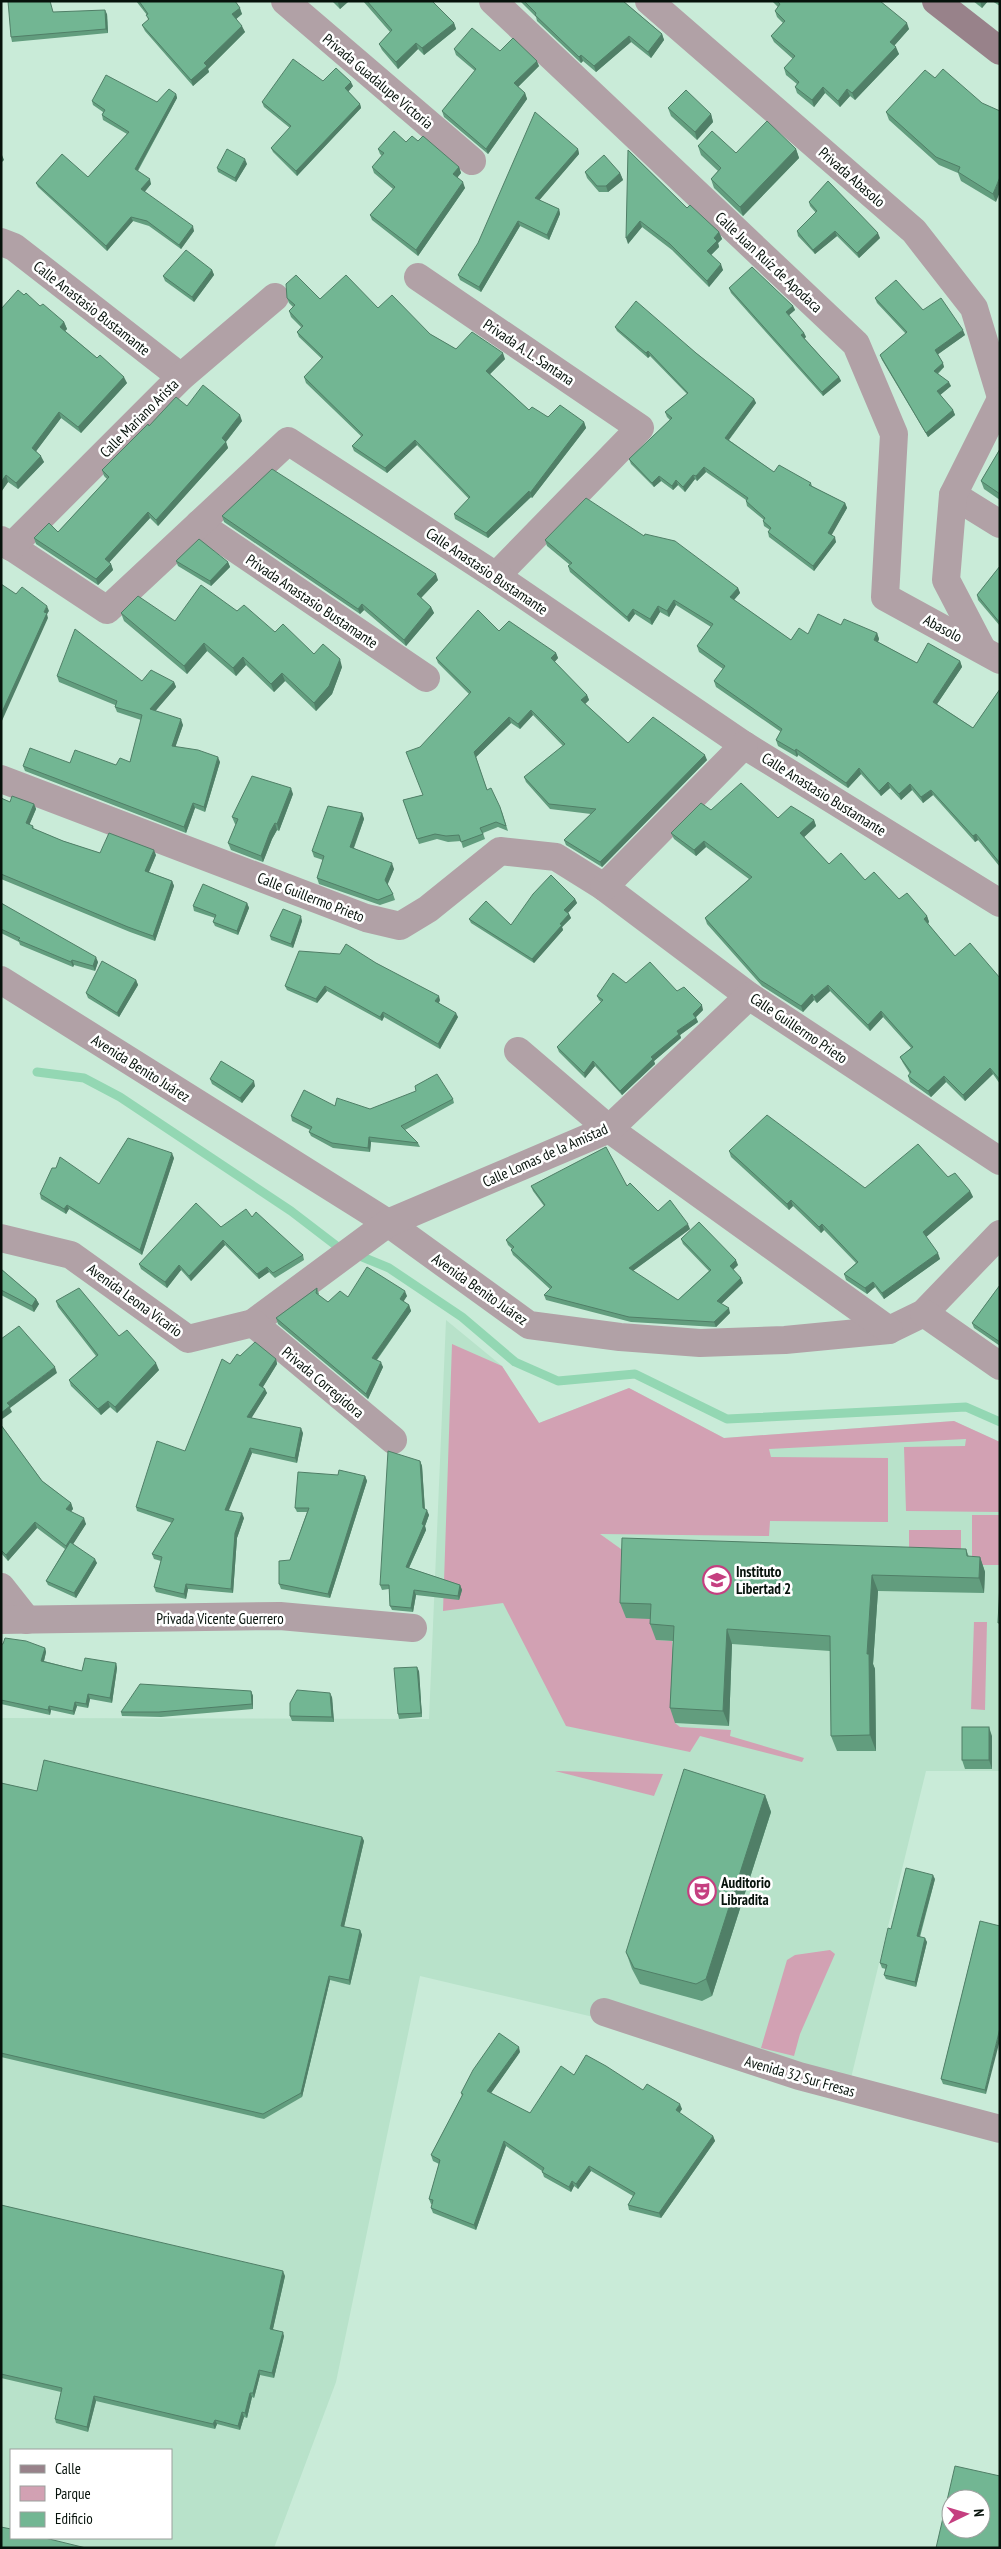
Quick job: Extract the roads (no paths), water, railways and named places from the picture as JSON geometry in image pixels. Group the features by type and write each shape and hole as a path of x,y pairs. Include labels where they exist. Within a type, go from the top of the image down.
{"main road":[{"path":"936,1 1000,51"}],"street":[{"name":"Privada Guadalupe Victoria","path":"284,1 472,161"},
{"name":"Calle Juan Ruíz de Apodaca","path":"492,1 856,344 894,434 885,597"},
{"name":"Privada Abasolo","path":"649,1 914,231 974,308 1000,394"},
{"name":"Calle Anastasio Bustamante","path":"5,250 181,377"},
{"name":"Privada A. L. Santana","path":"418,277 640,428 496,576"},
{"name":"Calle Mariano Arista","path":"6,544 181,377 275,297"},
{"path":"991,655 946,580 953,495 1000,401"},
{"name":"Calle Anastasio Bustamante","path":"6,544 107,610 288,441 496,576 744,745 1000,903"},
{"path":"953,495 1000,524"},
{"name":"Privada Anastasio Bustamante","path":"198,524 426,678"},
{"name":"Abasolo","path":"885,597 991,655"},
{"path":"604,888 744,745"},
{"name":"Calle Guillermo Prieto","path":"1,779 366,918 400,926 428,909 500,851 556,857 604,888 749,996 1000,1161"},
{"name":"Avenida Benito Juárez","path":"1,980 388,1223 529,1324 620,1337 700,1343 785,1340 888,1330 924,1313 1000,1234"},
{"name":"Calle Lomas de la Amistad","path":"388,1223 609,1129 749,996"},
{"path":"518,1051 609,1129 888,1330"},
{"name":"Avenida Leona Vicario","path":"1,1238 71,1255 188,1339 253,1323 388,1223"},
{"path":"924,1313 1000,1366"},
{"name":"Privada Corregidora","path":"253,1323 392,1440"},
{"path":"1,1587 14,1620"},
{"name":"Privada Vicente Guerrero","path":"14,1620 280,1616 413,1628"},
{"name":"Avenida 32 Sur Fresas","path":"604,2012 791,2074 1000,2129"}],"waterway":[{"path":"37,1072 84,1078 120,1097 291,1211 338,1247 389,1268 462,1317 515,1362 558,1381 635,1374 727,1419 966,1407 1000,1422"}],"place":[{"name":"Instituto Libertad 2","path":"717,1580"},
{"name":"Auditorio Libradita","path":"702,1891"}]}
